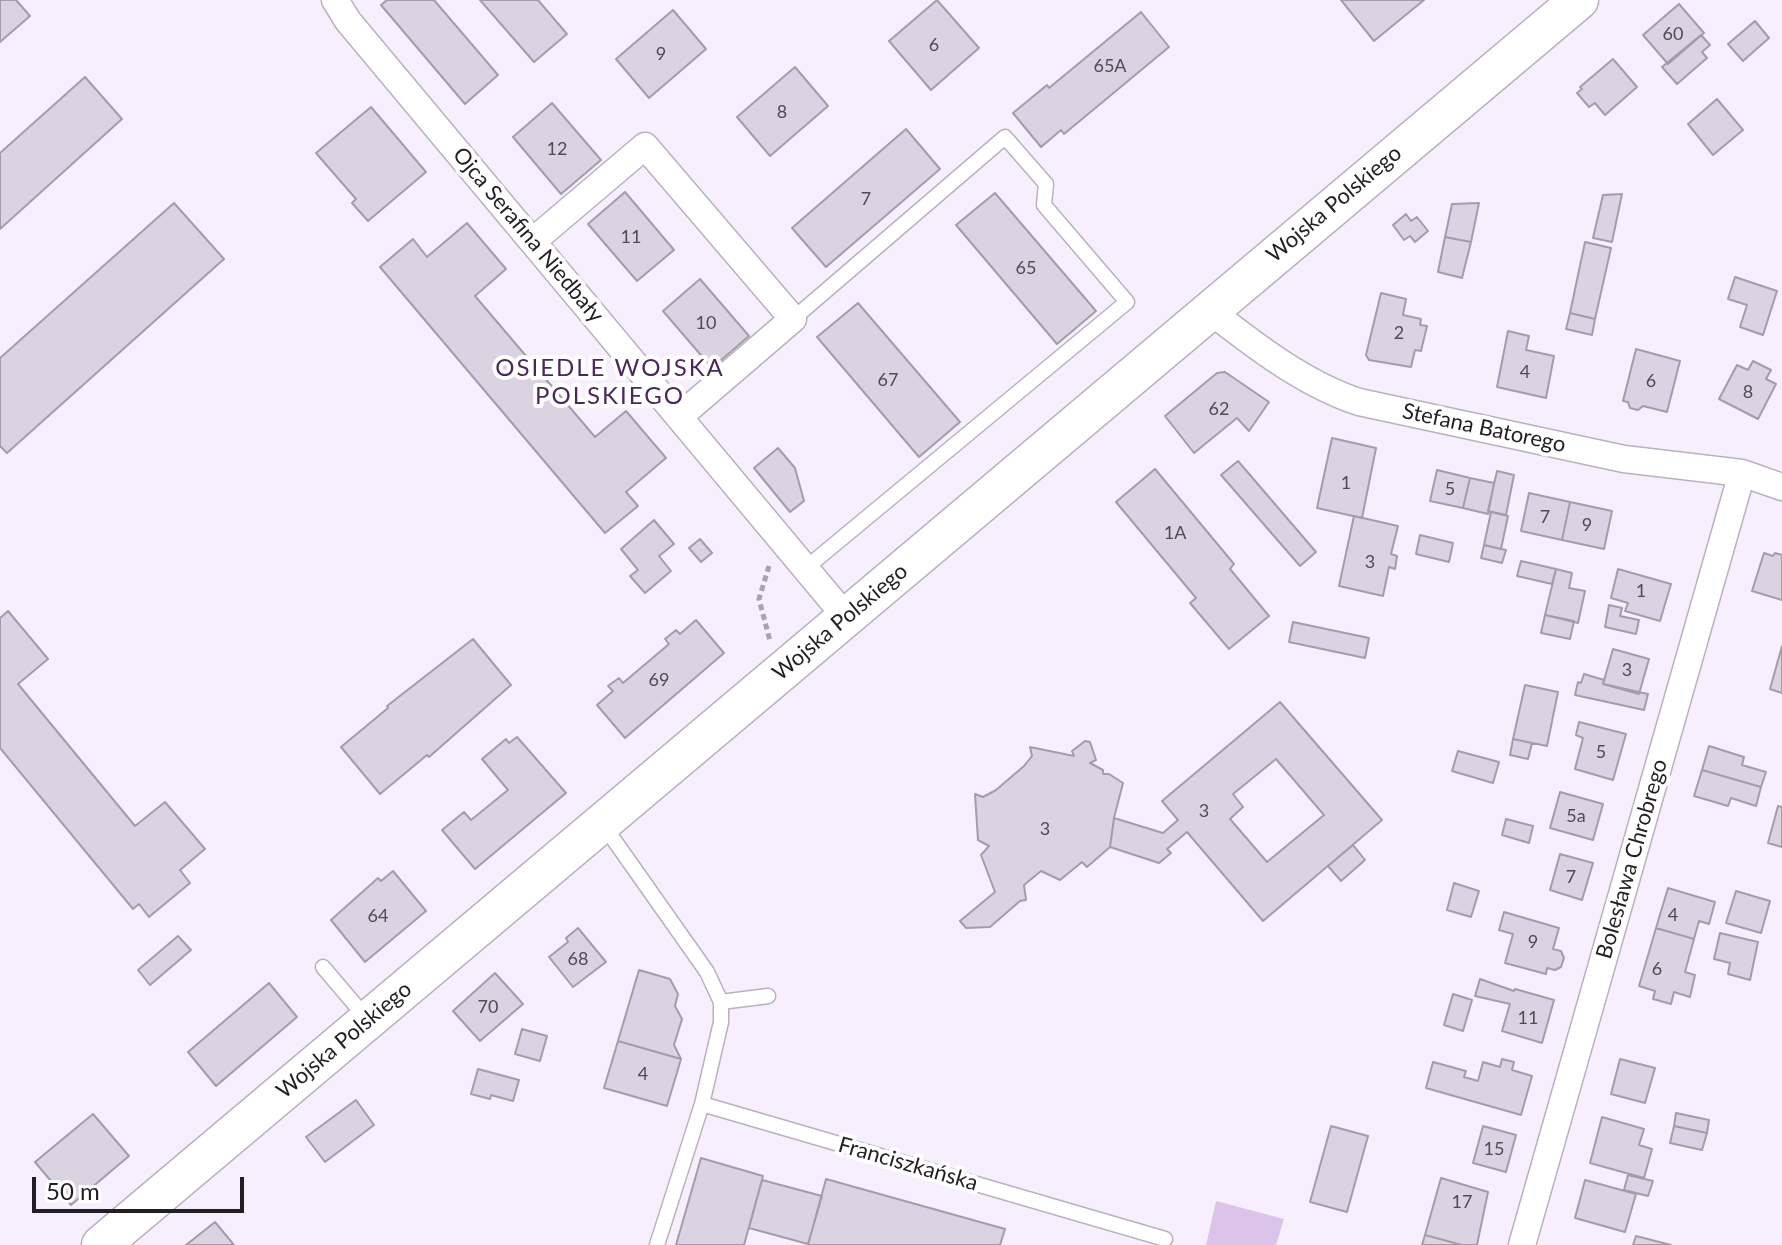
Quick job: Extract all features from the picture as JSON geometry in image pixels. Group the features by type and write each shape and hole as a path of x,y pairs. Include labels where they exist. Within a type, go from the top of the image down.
{"main road":[{"name":"Wojska Polskiego","path":"101,1245 1579,0"}],"street":[{"name":"Ojca Serafina Niedbały","path":"335,0 357,32 846,617"},
{"path":"533,241 645,146 793,319 680,416"},
{"name":"Stefana Batorego","path":"1209,310 1256,347 1335,394 1359,402 1624,459 1742,473 1782,487"},
{"name":"Bolesława Chrobrego","path":"1522,1245 1742,473"}],"lane":[{"path":"793,319 1005,137 1046,184 1044,205 1127,302 806,568"},
{"path":"602,823 707,972 721,1002 721,1022 702,1104 657,1245"},
{"path":"323,967 368,1020"},
{"path":"721,1002 768,996"},
{"name":"Franciszkańska","path":"702,1104 1165,1239"}],"path":[{"path":"771,562 759,599 771,643"}],"shaded area":[{"path":"1216,1201 1284,1219 1276,1245 1206,1245"}],"building":[{"path":"0,0 16,0 30,16 0,42"},
{"path":"387,0 434,0 498,75 465,104 381,5"},
{"path":"480,0 538,0 567,34 534,62"},
{"path":"937,0 979,48 931,90 889,41"},
{"path":"1341,0 1424,0 1374,41"},
{"path":"1679,4 1704,33 1668,64 1643,35"},
{"path":"673,10 706,49 649,98 616,59"},
{"path":"1141,12 1169,47 1064,134 1061,130 1041,147 1013,113 1047,85 1049,88"},
{"path":"1755,21 1769,38 1743,61 1728,44"},
{"path":"1701,35 1710,45 1702,52 1707,58 1677,84 1662,67"},
{"path":"1613,59 1637,87 1605,115 1595,103 1589,107 1577,93"},
{"path":"795,67 828,106 770,156 737,117"},
{"path":"85,77 122,119 0,229 0,153"},
{"path":"1717,99 1743,130 1713,155 1688,124"},
{"path":"552,103 601,160 561,194 513,137"},
{"path":"371,107 426,172 368,221 352,203 356,199 316,153"},
{"path":"906,129 940,169 826,267 792,228"},
{"path":"625,192 674,250 637,281 588,224"},
{"path":"995,193 1096,311 1057,344 956,225"},
{"path":"1622,194 1612,242 1593,238 1603,195"},
{"path":"174,203 224,259 7,453 0,446 0,358"},
{"path":"1479,203 1471,242 1445,237 1452,204"},
{"path":"1406,214 1411,221 1417,217 1428,231 1415,242 1410,236 1404,240 1393,225"},
{"path":"467,223 506,269 475,296 595,437 626,411 666,458 626,492 638,506 605,533 380,267 413,239 427,257"},
{"path":"1445,237 1471,242 1462,278 1438,272"},
{"path":"1585,242 1611,248 1595,319 1570,313"},
{"path":"1735,277 1777,291 1763,335 1740,327 1747,305 1728,299"},
{"path":"700,279 749,336 712,368 663,311"},
{"path":"1381,293 1406,299 1403,315 1421,319 1420,325 1427,326 1421,351 1415,350 1411,367 1369,360 1366,355"},
{"path":"858,303 960,422 919,457 817,337"},
{"path":"1570,313 1595,319 1592,335 1566,329"},
{"path":"1508,331 1529,336 1526,350 1554,356 1546,398 1497,387"},
{"path":"1636,349 1680,361 1667,412 1643,406 1638,410 1630,408 1628,402 1623,401"},
{"path":"1753,361 1771,370 1766,379 1776,384 1758,419 1719,399 1737,365 1748,370"},
{"path":"1225,372 1269,402 1249,431 1237,418 1194,453 1165,416 1217,373"},
{"path":"1332,438 1376,448 1362,518 1317,508"},
{"path":"778,448 795,468 804,501 790,512 754,468"},
{"path":"1238,461 1316,552 1300,566 1221,475"},
{"path":"1155,469 1234,564 1230,569 1269,616 1229,649 1190,603 1196,598 1116,502"},
{"path":"1437,470 1470,478 1463,508 1430,501"},
{"path":"1497,471 1514,475 1506,515 1488,511"},
{"path":"1470,478 1494,483 1488,514 1463,508"},
{"path":"1529,493 1570,502 1562,540 1521,531"},
{"path":"1570,502 1612,511 1604,549 1562,540"},
{"path":"1491,512 1508,516 1501,549 1484,545"},
{"path":"1354,516 1398,526 1391,554 1397,556 1395,569 1389,567 1383,596 1339,586"},
{"path":"654,520 674,544 659,556 671,571 645,593 630,576 638,570 621,549"},
{"path":"1420,535 1453,543 1449,562 1416,554"},
{"path":"700,539 712,553 701,562 689,548"},
{"path":"1484,545 1506,550 1502,563 1481,558"},
{"path":"1764,553 1782,555 1782,600 1752,591"},
{"path":"1521,561 1556,569 1552,584 1517,576"},
{"path":"1556,569 1572,573 1569,588 1585,591 1578,623 1545,615"},
{"path":"1618,569 1671,584 1660,621 1625,611 1628,603 1611,598"},
{"path":"1609,605 1622,608 1620,616 1639,620 1636,634 1605,627"},
{"path":"8,611 48,659 18,684 135,826 165,802 205,849 180,870 190,883 149,917 139,904 133,909 0,748 0,618"},
{"path":"1545,615 1574,621 1570,639 1541,633"},
{"path":"696,620 724,653 625,738 597,705 613,691 608,686 619,678 623,683 669,644 665,639 676,630 680,634"},
{"path":"1293,622 1369,638 1365,658 1289,642"},
{"path":"473,639 511,685 429,757 427,755 380,794 341,747 387,706"},
{"path":"1782,646 1782,693 1770,689"},
{"path":"1613,649 1649,659 1639,694 1603,684"},
{"path":"1584,674 1604,680 1603,684 1648,694 1644,710 1575,695"},
{"path":"1525,685 1558,692 1547,746 1513,739"},
{"path":"1280,702 1382,820 1263,921 1187,832 1167,849 1171,853 1159,863 1110,847 1114,818 1163,833 1178,820 1162,801","holes":["1276,759 1324,815 1267,862 1230,819 1243,807 1233,794"]},
{"path":"1579,722 1626,734 1613,780 1575,769 1583,738 1576,735"},
{"path":"517,737 566,793 475,869 442,830 464,812 471,820 508,790 482,759 506,739 509,743"},
{"path":"1513,739 1532,743 1528,759 1510,755"},
{"path":"1085,741 1090,742 1096,760 1090,763 1103,770 1103,774 1109,774 1123,783 1110,847 1087,867 1082,862 1060,880 1041,871 1024,885 1026,900 1020,901 990,927 966,928 960,921 995,892 981,855 989,846 978,840 975,794 983,797 996,790 1032,756 1030,747 1074,756 1072,751"},
{"path":"1709,746 1744,757 1742,765 1766,772 1761,787 1702,770"},
{"path":"1458,751 1499,762 1493,783 1452,771"},
{"path":"1702,770 1761,787 1756,806 1731,798 1728,806 1694,796"},
{"path":"1560,792 1603,804 1593,840 1550,828"},
{"path":"1778,806 1782,807 1782,847 1768,843"},
{"path":"1506,819 1533,826 1529,843 1502,835"},
{"path":"1353,845 1365,860 1341,881 1328,866"},
{"path":"1560,854 1593,863 1582,900 1550,890"},
{"path":"393,871 426,911 365,962 331,920 378,878 381,881"},
{"path":"1454,883 1479,891 1471,917 1447,910"},
{"path":"1668,888 1715,902 1709,924 1699,921 1694,939 1656,928"},
{"path":"1736,891 1770,901 1761,933 1726,923"},
{"path":"1504,912 1559,928 1553,949 1561,951 1564,958 1561,967 1555,970 1547,968 1546,974 1505,963 1513,934 1499,930"},
{"path":"578,928 606,962 573,987 549,957 568,942 566,938"},
{"path":"1656,928 1694,939 1685,972 1695,975 1690,997 1674,992 1671,1004 1653,999 1655,991 1639,986"},
{"path":"1720,933 1758,942 1750,980 1728,974 1730,963 1714,959"},
{"path":"178,936 191,950 150,985 138,970"},
{"path":"639,970 670,979 678,994 675,1006 682,1019 674,1045 681,1059 618,1041"},
{"path":"495,973 523,1004 480,1041 453,1011"},
{"path":"1480,979 1554,1000 1542,1043 1502,1031 1510,1004 1475,996"},
{"path":"269,983 297,1017 216,1086 188,1052"},
{"path":"1453,994 1472,1000 1463,1031 1444,1025"},
{"path":"522,1029 547,1036 540,1061 515,1054"},
{"path":"618,1041 681,1059 667,1106 604,1088"},
{"path":"1502,1059 1514,1062 1512,1070 1532,1076 1521,1115 1426,1088 1433,1062 1466,1071 1464,1077 1478,1081 1483,1062 1500,1067"},
{"path":"1620,1059 1655,1068 1645,1103 1611,1094"},
{"path":"478,1069 519,1080 513,1101 471,1094"},
{"path":"356,1100 374,1125 325,1162 306,1137"},
{"path":"1676,1113 1709,1120 1707,1133 1674,1126"},
{"path":"93,1114 129,1156 71,1205 35,1162"},
{"path":"1602,1117 1644,1129 1639,1145 1652,1149 1644,1178 1590,1163"},
{"path":"1331,1126 1368,1136 1347,1212 1310,1202"},
{"path":"1483,1126 1516,1135 1506,1172 1473,1163"},
{"path":"1674,1126 1707,1133 1702,1150 1670,1143"},
{"path":"701,1158 763,1176 744,1245 676,1245"},
{"path":"1628,1175 1653,1181 1648,1196 1624,1190"},
{"path":"1441,1178 1488,1192 1477,1245 1462,1245 1425,1235"},
{"path":"826,1179 1005,1229 1000,1245 808,1245"},
{"path":"762,1180 822,1196 808,1244 749,1228"},
{"path":"1585,1180 1636,1194 1625,1232 1575,1218"},
{"path":"215,1222 234,1245 186,1245"},
{"path":"1425,1235 1462,1245 1422,1245"},
{"path":"1636,1236 1671,1245 1633,1245"}],"district":[{"name":"OSIEDLE WOJSKA POLSKIEGO","path":"610,382"}]}
